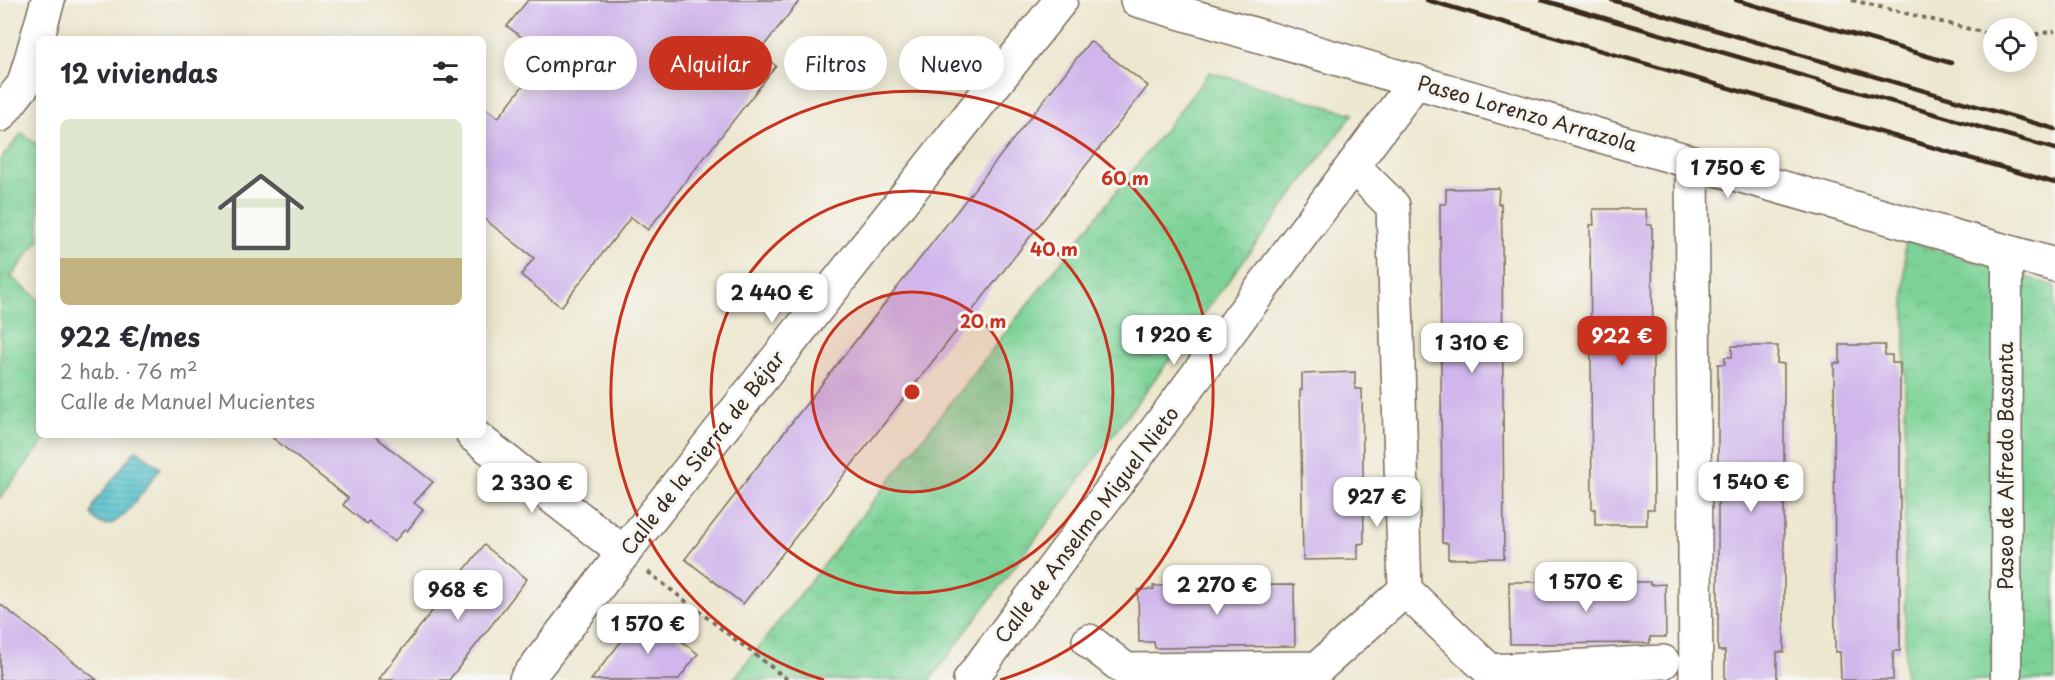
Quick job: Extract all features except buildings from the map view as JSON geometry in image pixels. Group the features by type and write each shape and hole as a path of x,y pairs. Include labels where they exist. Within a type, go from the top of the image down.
{"street":[{"path":"42,36 48,0"},
{"name":"Calle de la Sierra de Béjar","path":"526,680 1060,0"},
{"name":"Paseo Lorenzo Arrazola","path":"1137,0 2055,265"},
{"path":"0,115 32,90 36,68"},
{"name":"Calle de Anselmo Miguel Nieto","path":"970,680 1416,81"},
{"path":"1692,162 1696,680"},
{"path":"1354,167 1394,206 1405,590 1490,671 1663,662"},
{"name":"Paseo de Alfredo Basanta","path":"2006,680 2007,252"},
{"path":"477,438 624,554"},
{"path":"1089,641 1126,670 1318,668 1405,590"}],"path":[{"path":"1852,0 1983,32"},
{"path":"2037,34 2055,31"},
{"path":"624,554 788,680"}],"green space":[{"path":"1210,72 1353,114 930,680 733,680"},
{"path":"22,133 36,144 36,244 11,277 36,297 36,438 47,438 0,498 0,160"},
{"path":"1905,240 2055,286 2055,680 1905,680"}],"water":[{"path":"136,449 160,468 128,511 113,523 101,524 91,514 95,502"}],"railway":[{"path":"1427,0 2055,183"},
{"path":"1542,0 2055,149"},
{"path":"1612,0 2055,129"},
{"path":"1736,0 1951,63"}]}
